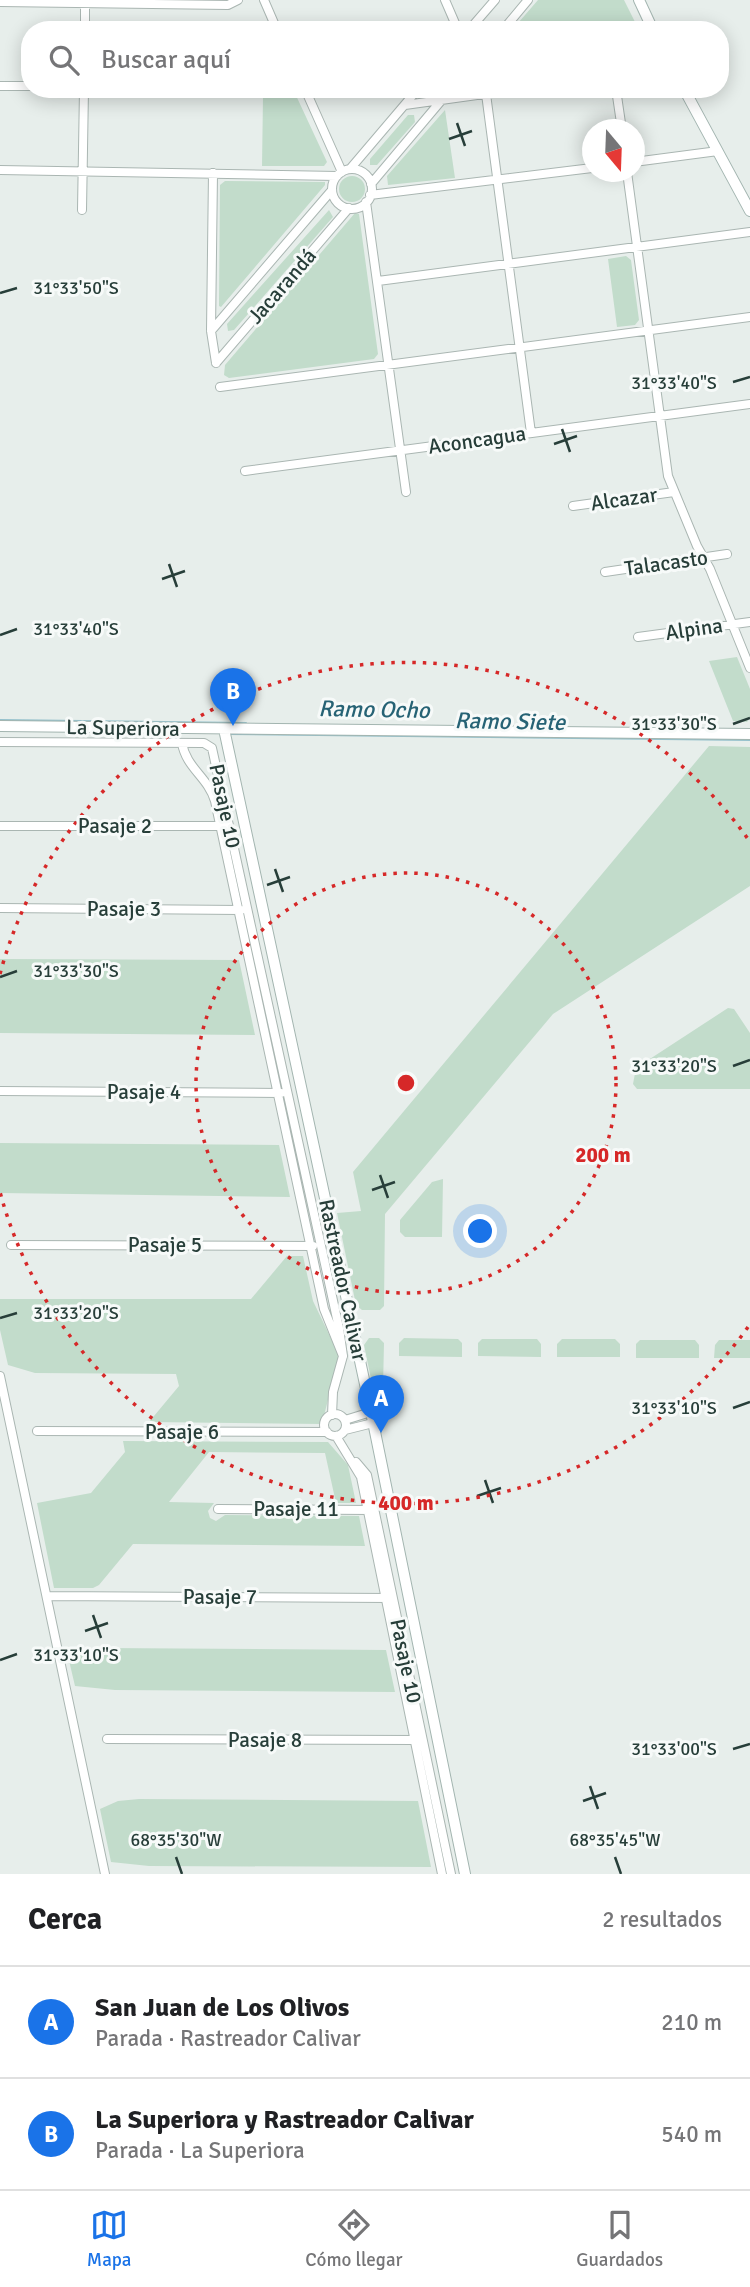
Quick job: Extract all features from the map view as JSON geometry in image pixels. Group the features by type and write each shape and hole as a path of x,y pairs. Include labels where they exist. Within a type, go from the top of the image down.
{"street":[{"path":"0,2 85,1 228,5 238,0"},
{"path":"264,0 273,21"},
{"path":"444,0 454,21"},
{"path":"478,21 495,0"},
{"path":"510,21 528,0"},
{"path":"639,0 649,21"},
{"path":"85,1 85,21"},
{"path":"0,86 21,86"},
{"path":"82,210 84,98"},
{"path":"309,98 343,172"},
{"name":"Jacarandá","path":"411,98 343,172 332,190 211,331 216,363 349,208 368,199 582,169"},
{"path":"405,105 457,98"},
{"path":"487,98 531,433"},
{"path":"618,98 621,119"},
{"path":"689,98 750,211"},
{"path":"406,492 368,199 371,184 442,100"},
{"path":"645,161 718,151"},
{"path":"0,170 213,173 361,171 371,184"},
{"path":"211,331 213,173"},
{"path":"628,182 668,476 750,668"},
{"path":"332,190 339,204 349,208"},
{"path":"378,281 750,232"},
{"path":"220,387 750,317"},
{"name":"Aconcagua","path":"245,471 750,404"},
{"name":"Alcazar","path":"573,506 674,492"},
{"name":"Talacasto","path":"605,572 727,554"},
{"name":"Alpina","path":"638,637 750,621"},
{"name":"La Superiora","path":"0,726 750,734"},
{"name":"Rastreador Calivar","path":"224,729 372,1418 465,1874"},
{"path":"0,742 182,743"},
{"name":"Pasaje 10","path":"332,1415 333,1392 343,1356 247,909 225,826 211,787 186,760 182,743 204,743 212,748 225,826 237,910 309,1246 324,1309 343,1356"},
{"name":"Pasaje 2","path":"0,826 225,826"},
{"name":"Pasaje 3","path":"0,908 247,909"},
{"name":"Pasaje 4","path":"0,1091 288,1093"},
{"name":"Pasaje 5","path":"10,1245 320,1245"},
{"path":"0,1376 105,1874"},
{"path":"332,1415 345,1420 372,1418 336,1436 327,1432 325,1422 332,1415"},
{"path":"345,1420 345,1430"},
{"name":"Pasaje 6","path":"37,1431 327,1432"},
{"name":"Pasaje 10","path":"336,1436 361,1477 371,1510 442,1874"},
{"name":"Pasaje 11","path":"218,1509 371,1510"},
{"name":"Pasaje 7","path":"47,1596 389,1598"},
{"name":"Pasaje 8","path":"107,1739 418,1740"},
{"name":"Pasaje 10","path":"418,1740 451,1874"}],"green space":[{"path":"538,0 624,0 634,21 520,21"},
{"path":"263,98 297,98 327,162 324,166 262,166"},
{"path":"445,110 455,178 388,185 387,176"},
{"path":"408,115 414,115 415,122 377,165 370,165 370,159"},
{"path":"352,176 361,180 365,189 361,198 352,202 343,198 339,189 343,180"},
{"path":"225,181 325,182 325,185 221,307 220,185"},
{"path":"329,210 333,217 234,330 228,331 227,324"},
{"path":"355,213 359,214 378,354 374,359 229,378 224,375 225,365"},
{"path":"626,256 631,260 639,320 635,325 617,327 608,259"},
{"path":"737,657 750,689 750,718 747,722 733,721 709,661"},
{"path":"709,746 750,747 750,886 553,1014 385,1214 384,1306 380,1310 362,1310 356,1305 337,1213 361,1211 353,1172"},
{"path":"0,959 239,960 255,1035 0,1033"},
{"path":"728,1008 734,1009 750,1033 750,1089 637,1089 633,1084 636,1068"},
{"path":"0,1143 279,1145 290,1197 0,1193"},
{"path":"443,1179 442,1237 405,1237 400,1232 400,1220 432,1182"},
{"path":"287,1256 303,1256 313,1301 339,1355 322,1424 149,1422 179,1386 176,1374 35,1373 8,1365 0,1330 0,1299 251,1299"},
{"path":"369,1338 379,1338 384,1343 382,1432 364,1345"},
{"path":"404,1338 458,1339 462,1343 462,1357 399,1356 399,1343"},
{"path":"482,1339 537,1339 541,1344 541,1357 478,1356 478,1343"},
{"path":"562,1339 615,1339 620,1344 620,1357 557,1357 557,1344"},
{"path":"640,1340 695,1340 699,1345 699,1358 636,1358 636,1344"},
{"path":"719,1340 750,1340 750,1358 714,1358 715,1345"},
{"path":"123,1441 328,1442 348,1465 356,1503 336,1503 325,1453 209,1452 169,1502 214,1503 208,1511 210,1518 216,1521 225,1515 359,1516 365,1546 133,1544 99,1585 93,1588 54,1588 37,1503 91,1493 125,1452"},
{"path":"104,1648 386,1650 395,1692 115,1690 75,1686 67,1652"},
{"path":"118,1801 418,1801 431,1867 149,1866 111,1862 100,1809"}],"waterway":[{"name":"Ramo Ocho","path":"0,720 246,723"},
{"name":"Ramo Siete","path":"230,734 750,740"}],"place":[{"name":"La Superiora y Rastreador Calivar","path":"233,726"},
{"name":"San Juan de Los Olivos","path":"381,1433"}]}
